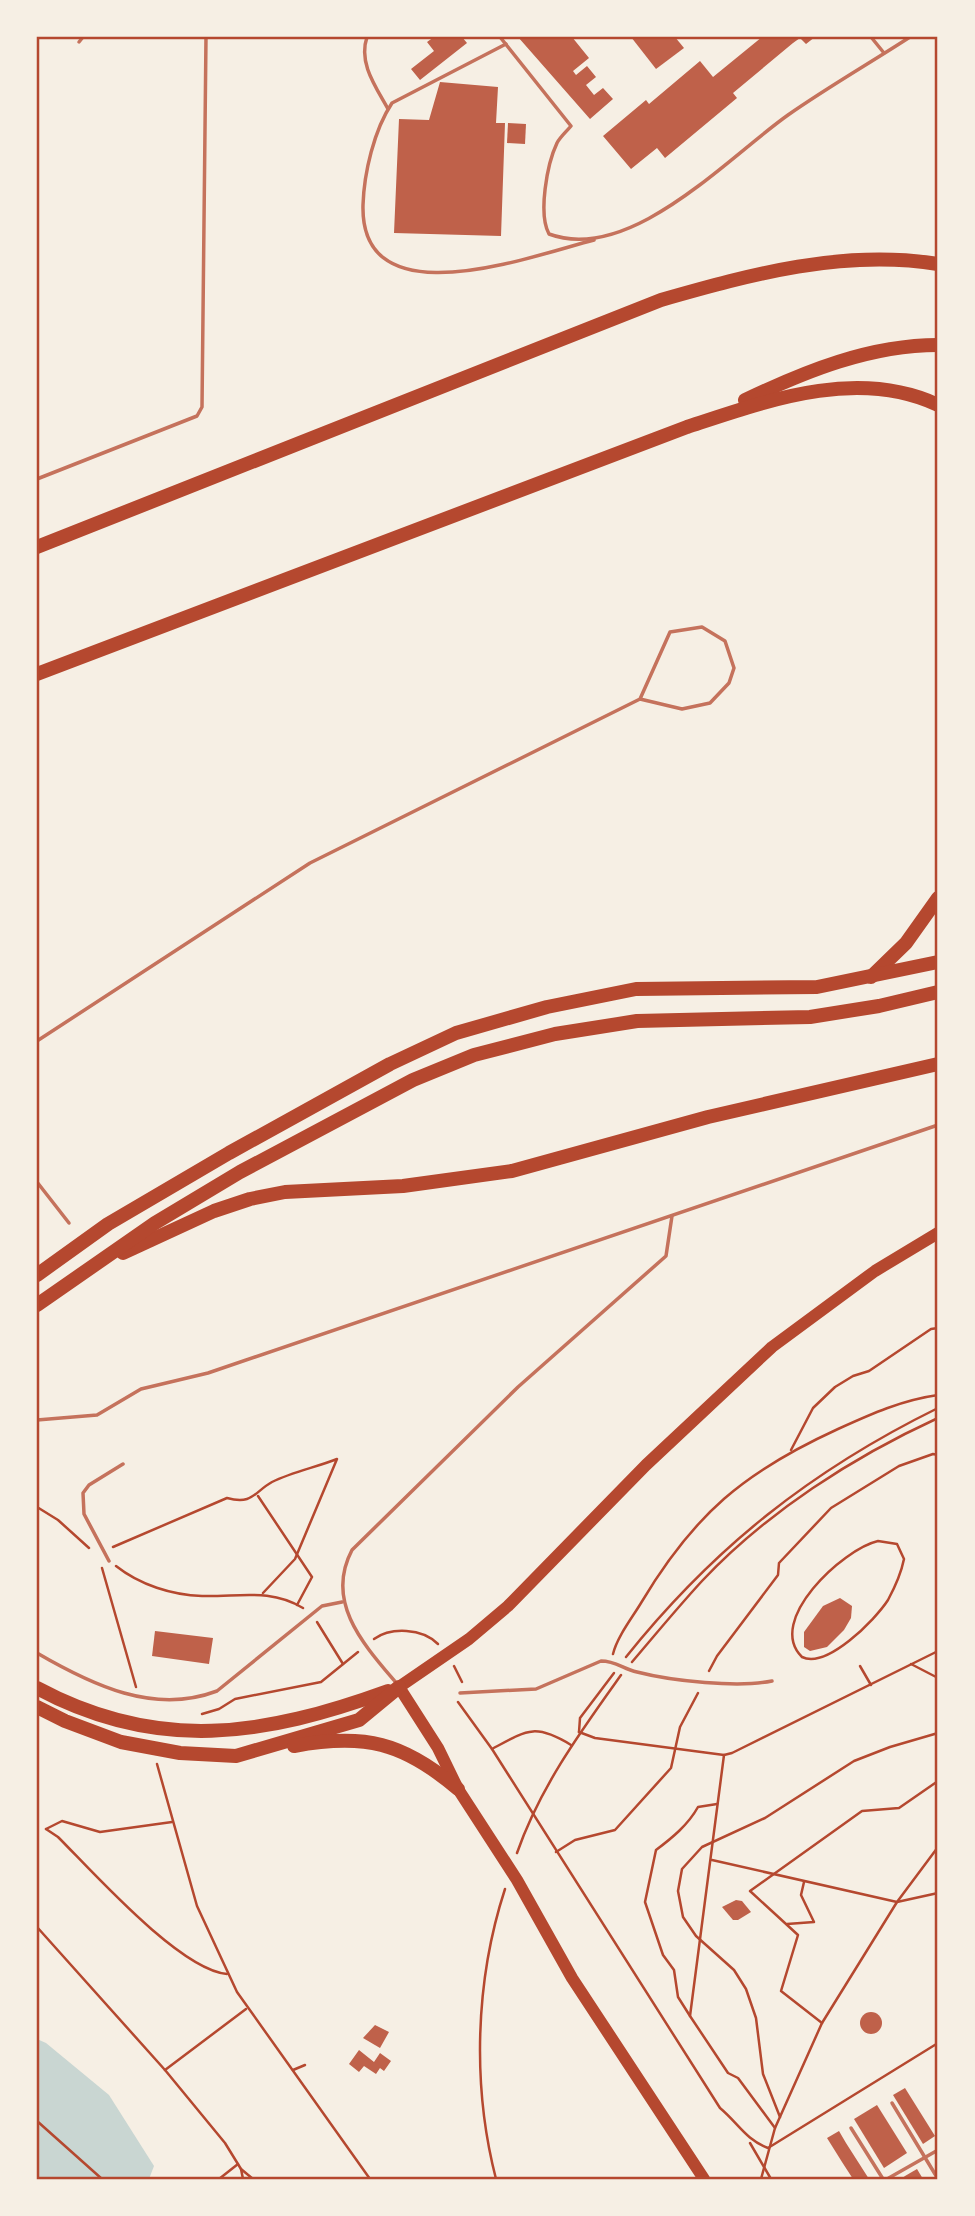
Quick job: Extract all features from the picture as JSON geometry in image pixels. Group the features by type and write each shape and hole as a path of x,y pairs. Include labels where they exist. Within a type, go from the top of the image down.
{"highway":[{"path":"37,547 661,300 749,275 824,261 917,260 938,264"},
{"path":"687,427 801,374 852,357 920,345 938,345"},
{"path":"37,674 687,427 760,403 816,390 889,391 938,405"},
{"path":"870,978 906,943 938,898"},
{"path":"37,1275 108,1224 229,1153 390,1064 456,1033 547,1007 636,989 817,987 938,962"},
{"path":"37,1305 79,1273 155,1223 301,1139 413,1080 474,1055 555,1034 636,1021 810,1017 879,1006 938,992"},
{"path":"79,1273 214,1211 250,1199 285,1192 403,1186 512,1171 708,1117 938,1064"},
{"path":"37,1688 106,1718 164,1731 193,1734 286,1723 339,1709 399,1687"},
{"path":"275,1747 302,1735 359,1720 399,1687"},
{"path":"37,1707 109,1738 180,1753 236,1756 275,1747 348,1739 373,1742 412,1755 458,1789"}],"main road":[{"path":"704,2179 572,1978 517,1880 458,1789 438,1748 399,1687 446,1655 508,1606 646,1465 772,1347 876,1271 938,1233"}],"lane":[{"path":"79,42 83,37"},
{"path":"37,479 197,416 202,407 206,37"},
{"path":"367,37 363,49 367,68 387,109"},
{"path":"500,37 571,126 557,143 542,221 549,234 562,239 603,238"},
{"path":"871,37 884,54"},
{"path":"506,44 391,103 387,109 368,167 363,227 369,243 381,258 407,272 433,274 501,263 603,238 667,208 789,114 910,37"},
{"path":"37,1041 310,863 640,699 670,632 702,627 725,641 734,668 729,683 710,703 682,709 640,699"},
{"path":"37,1420 97,1415 141,1389 208,1373 938,1125"},
{"path":"37,1182 69,1223"},
{"path":"399,1687 365,1645 342,1602 344,1564 362,1537 517,1387 666,1256 672,1215"},
{"path":"109,1561 84,1514 83,1493 89,1485 123,1464"},
{"path":"37,1654 96,1684 138,1698 174,1702 198,1699 217,1691 311,1613 322,1606 342,1602"},
{"path":"460,1693 536,1689 601,1661 612,1661 636,1672 748,1686 772,1681"},
{"path":"892,2103 938,2179"},
{"path":"851,2128 885,2179 938,2150"}],"path":[{"path":"791,1450 813,1408 835,1387 853,1376 869,1371 931,1329 938,1328"},
{"path":"612,1661 614,1650 660,1572 701,1518 742,1481 791,1450 908,1399 938,1395"},
{"path":"579,1732 580,1718 620,1664 698,1575 768,1511 846,1457 938,1408"},
{"path":"513,1861 547,1786 579,1732 627,1668 703,1580 743,1542 846,1468 893,1438 938,1418"},
{"path":"556,1852 575,1840 615,1830 671,1768 680,1727 717,1656 778,1575 779,1563 831,1508 899,1466 938,1455"},
{"path":"104,1551 228,1498 240,1501 258,1496 271,1483 337,1459 292,1565 263,1593"},
{"path":"258,1496 312,1577 297,1605"},
{"path":"37,1507 58,1520 93,1552"},
{"path":"890,1541 902,1551 901,1572 879,1612 854,1636 815,1660 807,1659 796,1651 792,1634 805,1600 831,1569 866,1544 890,1541"},
{"path":"109,1561 141,1581 174,1592 200,1596 263,1593 297,1605 311,1613 344,1664 365,1645 391,1630 433,1638 461,1677 457,1705 492,1749 720,2108 738,2123 771,2179"},
{"path":"102,1565 108,1587"},
{"path":"579,1732 595,1738 724,1755 938,1651"},
{"path":"911,1664 938,1678"},
{"path":"860,1666 871,1685"},
{"path":"492,1749 532,1729 553,1734 571,1745"},
{"path":"780,2116 762,2074 757,2018 746,1989 734,1970 702,1941 683,1917 678,1904 679,1879 685,1862 702,1847 765,1818 854,1761 890,1746 938,1733"},
{"path":"690,2016 702,1941 724,1755"},
{"path":"822,2023 780,1991 798,1935 750,1891 862,1811 899,1808 938,1782"},
{"path":"167,1799 197,1906 246,2009 370,2179"},
{"path":"717,1804 698,1807 690,1822 678,1828 671,1838 656,1850 645,1902 663,1955 674,1970 678,1997 728,2073 738,2078 775,2129"},
{"path":"173,1821 100,1832 62,1821 46,1829 58,1837 156,1935 197,1961 227,1973"},
{"path":"761,2179 768,2148 780,2116 822,2023 897,1902 938,1847"},
{"path":"712,1860 897,1902 938,1894"},
{"path":"496,2179 491,2161 481,2085 483,1999 494,1933 508,1879"},
{"path":"786,1924 814,1922 801,1895 804,1882"},
{"path":"37,1927 165,2070 241,2169 253,2179"},
{"path":"165,2070 246,2009"},
{"path":"768,2148 938,2043"},
{"path":"293,2070 305,2065"},
{"path":"37,2121 102,2179"},
{"path":"749,2141 768,2148"},
{"path":"219,2179 238,2164"},
{"path":"241,2169 243,2179"}],"shaded area":[{"path":"37,2039 46,2043 109,2095 154,2166 149,2179 37,2179"}],"building":[{"path":"434,37 462,37 467,43 420,80 411,69 434,51 427,42"},
{"path":"518,37 572,37 589,58 573,71 576,75 587,66 596,77 586,85 594,95 603,88 613,99 590,119"},
{"path":"631,37 675,37 684,48 656,69"},
{"path":"762,37 815,37 806,44 800,38 793,43 733,93 737,98 665,158 657,148 631,169 603,136 646,100 649,104 700,61 713,77"},
{"path":"440,82 498,87 496,123 505,123 501,236 394,233 399,119 429,120"},
{"path":"508,123 526,124 525,144 507,143"},
{"path":"840,1598 852,1606 851,1618 844,1630 827,1647 810,1651 804,1647 804,1632 823,1606"},
{"path":"155,1631 213,1638 209,1664 152,1656"},
{"path":"736,1900 742,1901 751,1912 733,1920 722,1907"},
{"path":"871,2012 879,2015 882,2023 879,2031 871,2034 863,2031 860,2023 863,2015"},
{"path":"375,2025 389,2032 380,2048 363,2038"},
{"path":"359,2050 374,2062 380,2053 391,2061 384,2071 380,2068 376,2074 364,2066 359,2072 349,2064"},
{"path":"905,2088 935,2136 923,2144 893,2095"},
{"path":"877,2105 907,2153 884,2168 854,2119"},
{"path":"839,2131 869,2179 853,2179 827,2138"},
{"path":"917,2169 923,2179 901,2179 905,2176"}]}
